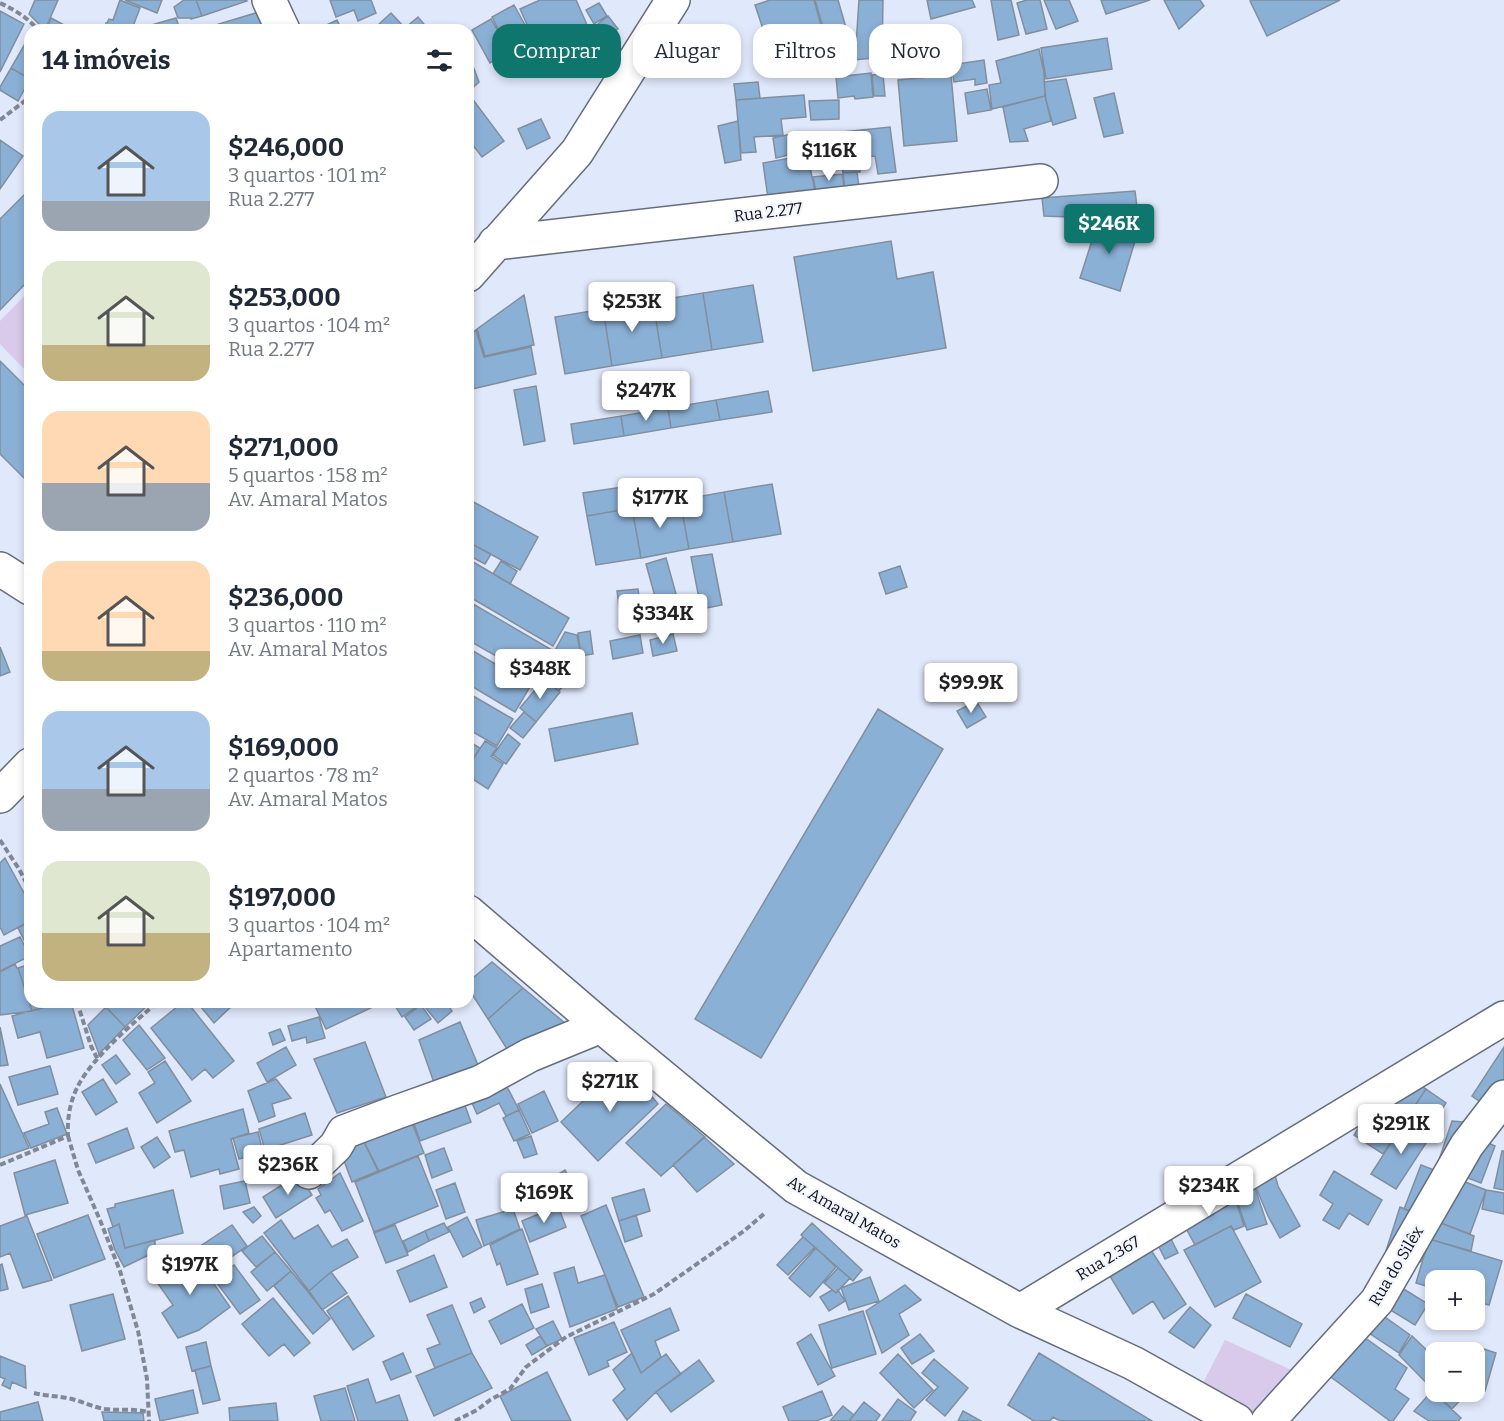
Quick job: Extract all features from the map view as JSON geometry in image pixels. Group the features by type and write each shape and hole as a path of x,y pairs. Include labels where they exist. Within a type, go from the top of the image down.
{"street":[{"path":"269,0 280,24"},
{"path":"474,267 577,152 673,0"},
{"name":"Rua 2.277","path":"495,243 1041,181"},
{"path":"0,568 24,584"},
{"path":"0,796 24,771"},
{"name":"Av. Amaral Matos","path":"474,917 601,1026 796,1187 1020,1311 1133,1363 1237,1421"},
{"name":"Rua 2.367","path":"1020,1311 1504,1018"},
{"path":"309,1172 336,1146 344,1132 482,1082 530,1055 601,1026"},
{"name":"Rua do Silêx","path":"1268,1421 1377,1301 1467,1145 1504,1097"}],"path":[{"path":"0,3 14,9 33,24"},
{"path":"0,120 24,102"},
{"path":"0,840 24,879"},
{"path":"79,1008 98,1060"},
{"path":"149,1421 147,1379 138,1331 120,1270 78,1170 68,1136 68,1118 77,1087 85,1074 135,1022 152,1008"},
{"path":"0,1165 68,1136"},
{"path":"455,1421 510,1389 526,1367 566,1337 654,1294 744,1231 796,1187"},
{"path":"34,1393 71,1399 107,1409 136,1409 148,1412"}],"shaded area":[{"path":"24,296 24,369 0,344 0,321"},
{"path":"1225,1340 1296,1372 1259,1421 1200,1389"}],"building":[{"path":"35,0 58,0 48,24 39,24 29,14"},
{"path":"120,0 140,8 134,24 106,24 109,19 113,20"},
{"path":"125,0 162,0 157,13"},
{"path":"184,0 196,0 202,16 191,19 178,18 174,7"},
{"path":"196,0 246,0 247,1 202,16"},
{"path":"330,0 371,0 376,13 358,21 354,10 336,17"},
{"path":"540,0 576,0 587,24 527,24 520,9"},
{"path":"770,0 814,0 821,24 761,24 755,5"},
{"path":"815,0 838,0 845,24 822,24"},
{"path":"859,0 883,0 883,24 869,24 869,58 857,60"},
{"path":"927,0 972,0 975,7 931,19"},
{"path":"991,0 1011,0 1019,35 998,40"},
{"path":"1040,0 1047,29 1026,34 1017,3"},
{"path":"1044,0 1069,0 1078,21 1056,29"},
{"path":"1101,0 1150,0 1106,14"},
{"path":"1164,0 1200,0 1204,6 1179,29"},
{"path":"1251,0 1340,0 1267,36"},
{"path":"599,3 607,16 594,24 586,10"},
{"path":"514,5 525,24 496,24 492,17"},
{"path":"0,11 24,24 0,72"},
{"path":"259,12 262,24 219,24"},
{"path":"391,13 401,24 379,24"},
{"path":"608,16 614,24 598,24"},
{"path":"418,17 424,24 410,24"},
{"path":"51,18 62,24 48,24"},
{"path":"176,18 178,24 155,24"},
{"path":"491,19 494,24 492,24 492,62 490,63 474,34 474,29"},
{"path":"1107,38 1112,69 1046,79 1041,48"},
{"path":"24,46 24,76 11,68"},
{"path":"1039,49 1044,72 1045,96 992,109 989,85 1001,83 996,61"},
{"path":"984,60 987,83 975,85 975,79 954,82 953,78 962,78 962,63"},
{"path":"11,68 24,76 24,90 18,101 0,90"},
{"path":"474,69 479,82 474,87"},
{"path":"869,73 873,97 838,98 836,78 857,78 857,75"},
{"path":"872,78 883,78 885,96 874,96"},
{"path":"951,78 957,141 904,146 898,80"},
{"path":"1066,79 1076,118 1053,125 1044,82"},
{"path":"758,82 760,98 736,100 734,84"},
{"path":"987,89 991,110 968,114 965,93"},
{"path":"1114,93 1123,133 1104,137 1094,98"},
{"path":"804,95 806,117 781,119 783,135 754,137 756,152 741,153 736,100"},
{"path":"1045,96 1051,121 1024,129 1028,141 1010,142 1003,107"},
{"path":"839,100 839,119 811,120 809,101"},
{"path":"474,101 504,141 482,157 474,147"},
{"path":"541,119 550,138 527,149 518,129"},
{"path":"738,121 741,160 725,163 718,126"},
{"path":"890,127 896,172 878,174 875,156 859,158 860,172 843,173 840,153 846,153 843,132"},
{"path":"796,133 800,152 776,158 773,138"},
{"path":"0,140 23,156 0,189"},
{"path":"807,155 815,191 768,198 763,163"},
{"path":"857,172 859,187 845,189 843,173"},
{"path":"842,174 844,187 816,191 813,177"},
{"path":"1135,191 1140,230 1097,218 1044,216 1042,198"},
{"path":"24,195 24,285 0,310 0,219"},
{"path":"1099,219 1138,231 1120,291 1080,278"},
{"path":"891,241 897,279 933,272 946,348 813,371 794,257"},
{"path":"753,285 763,342 712,350 703,293"},
{"path":"703,293 712,350 662,358 653,301"},
{"path":"524,295 534,345 485,356 477,329"},
{"path":"653,301 662,358 612,366 603,309"},
{"path":"603,309 612,366 565,374 555,317"},
{"path":"476,330 484,357 531,347 536,374 474,389 474,331"},
{"path":"0,361 24,385 24,478 0,454"},
{"path":"536,386 545,441 524,445 514,390"},
{"path":"768,391 772,412 720,420 716,400"},
{"path":"716,400 720,420 671,428 668,408"},
{"path":"668,408 671,428 624,436 621,416"},
{"path":"621,416 624,436 574,444 571,424"},
{"path":"772,484 781,534 733,542 724,492"},
{"path":"629,486 632,508 587,516 583,493"},
{"path":"724,492 733,542 689,549 680,500"},
{"path":"680,500 689,549 641,558 632,508"},
{"path":"474,502 538,537 520,570 474,545"},
{"path":"632,508 641,558 596,565 587,516"},
{"path":"474,545 491,554 485,564 474,558"},
{"path":"712,554 722,605 701,609 691,557"},
{"path":"666,558 676,594 656,600 646,564"},
{"path":"501,561 517,571 510,584 493,574"},
{"path":"474,563 569,618 553,646 474,600"},
{"path":"900,566 907,587 886,594 879,573"},
{"path":"638,589 642,617 621,620 617,591"},
{"path":"474,604 552,650 535,678 474,643"},
{"path":"590,631 593,654 581,656 578,633"},
{"path":"565,632 577,635 582,660 559,691 540,677 557,655 554,652"},
{"path":"673,634 677,651 653,656 650,640"},
{"path":"640,635 643,653 613,659 610,641"},
{"path":"0,647 10,672 0,676"},
{"path":"474,652 531,685 515,712 474,688"},
{"path":"544,679 560,692 536,722 520,708"},
{"path":"474,696 513,719 497,746 474,733"},
{"path":"976,701 986,717 967,728 957,711"},
{"path":"878,709 943,749 761,1058 695,1019"},
{"path":"524,712 536,722 523,738 510,728"},
{"path":"632,713 638,744 555,761 549,729"},
{"path":"508,734 520,744 506,764 493,755"},
{"path":"485,741 497,748 491,756 503,764 488,789 474,780 474,758"},
{"path":"474,744 480,748 474,758"},
{"path":"5,858 24,893 24,924 4,935 0,927 0,863"},
{"path":"24,924 24,940 18,928"},
{"path":"20,937 24,945 24,959 0,971 0,946"},
{"path":"492,962 523,988 488,1019 474,997 474,977"},
{"path":"15,964 24,986 24,1008 31,1008 32,1011 0,1015 0,972"},
{"path":"24,966 24,986 18,968"},
{"path":"523,988 572,1029 509,1052 488,1019"},
{"path":"42,1008 73,1008 84,1048 47,1058 40,1032 18,1038 12,1016"},
{"path":"107,1008 145,1008 125,1027"},
{"path":"107,1008 125,1027 99,1054 88,1025"},
{"path":"176,1008 192,1008 234,1061 213,1078 205,1069 192,1080 151,1028"},
{"path":"202,1008 230,1008 214,1023"},
{"path":"316,1008 371,1008 326,1029"},
{"path":"396,1008 414,1008 402,1017"},
{"path":"417,1008 423,1008 431,1019 414,1030 405,1017"},
{"path":"426,1008 450,1008 452,1011 438,1023"},
{"path":"319,1017 325,1038 307,1043 306,1037 292,1041 288,1026"},
{"path":"460,1022 483,1077 438,1094 419,1040"},
{"path":"139,1025 165,1058 147,1070 123,1040"},
{"path":"0,1027 8,1065 0,1066"},
{"path":"280,1029 285,1040 273,1045 269,1033"},
{"path":"365,1042 386,1097 337,1113 314,1059"},
{"path":"286,1047 296,1065 267,1082 257,1063"},
{"path":"1504,1047 1504,1116 1503,1118 1472,1096"},
{"path":"116,1055 130,1074 116,1084 102,1065"},
{"path":"165,1061 191,1101 157,1123 139,1093 155,1083 148,1072"},
{"path":"621,1065 640,1082 658,1104 598,1161 561,1122"},
{"path":"50,1066 58,1094 18,1105 9,1077"},
{"path":"1395,1070 1426,1089 1383,1154 1354,1135"},
{"path":"502,1077 519,1110 506,1116 499,1103 477,1114 468,1094"},
{"path":"103,1079 117,1102 96,1115 82,1092"},
{"path":"276,1079 291,1098 272,1104 275,1116 259,1122 248,1091"},
{"path":"0,1084 29,1148 0,1158"},
{"path":"1426,1089 1446,1103 1431,1126 1410,1113"},
{"path":"544,1091 558,1121 532,1133 518,1104"},
{"path":"463,1100 471,1122 420,1141 412,1118"},
{"path":"666,1104 705,1137 661,1176 626,1143"},
{"path":"57,1108 67,1134 31,1148 24,1133 49,1124 45,1112"},
{"path":"243,1109 249,1133 231,1139 239,1169 220,1174 219,1169 191,1177 184,1150 175,1152 169,1131"},
{"path":"519,1110 530,1134 514,1141 503,1118"},
{"path":"305,1113 312,1135 265,1150 259,1129"},
{"path":"408,1113 424,1153 379,1171 360,1134"},
{"path":"1405,1121 1430,1137 1396,1189 1371,1174"},
{"path":"1452,1121 1474,1123 1474,1137 1495,1146 1481,1183 1437,1166"},
{"path":"127,1128 134,1148 96,1163 88,1144"},
{"path":"258,1132 263,1152 239,1159 233,1138"},
{"path":"361,1136 378,1171 352,1182 340,1150"},
{"path":"531,1136 537,1154 524,1158 517,1141"},
{"path":"157,1137 170,1157 154,1168 141,1147"},
{"path":"704,1137 734,1164 697,1192 673,1165"},
{"path":"444,1148 452,1170 432,1178 425,1155"},
{"path":"1502,1151 1504,1151 1504,1190 1494,1188"},
{"path":"1269,1153 1278,1186 1300,1226 1280,1238 1255,1185"},
{"path":"418,1156 438,1206 374,1232 355,1182"},
{"path":"55,1160 68,1203 25,1215 14,1173"},
{"path":"1421,1165 1486,1190 1470,1234 1404,1209"},
{"path":"565,1170 571,1181 554,1192 547,1181"},
{"path":"1334,1171 1382,1200 1368,1225 1349,1213 1339,1229 1323,1220 1333,1204 1320,1195"},
{"path":"340,1173 363,1221 342,1231 330,1210 325,1213 316,1198 321,1195 318,1189"},
{"path":"299,1174 312,1195 276,1218 263,1197"},
{"path":"245,1181 250,1203 224,1209 220,1186"},
{"path":"455,1183 465,1212 446,1219 436,1190"},
{"path":"1255,1188 1267,1224 1247,1230 1235,1195"},
{"path":"644,1189 650,1211 619,1221 612,1198"},
{"path":"173,1190 183,1233 125,1248 119,1224 113,1227 107,1209 115,1207 115,1204"},
{"path":"1486,1190 1504,1193 1504,1214 1482,1209"},
{"path":"1234,1195 1244,1226 1234,1230 1231,1226 1195,1245 1173,1204"},
{"path":"606,1205 644,1297 618,1307 581,1216"},
{"path":"558,1206 566,1227 530,1242 522,1221"},
{"path":"254,1207 261,1216 253,1223 243,1212"},
{"path":"1400,1207 1474,1236 1471,1251 1429,1239 1422,1262 1386,1251"},
{"path":"513,1209 520,1229 484,1246 476,1220"},
{"path":"88,1215 105,1259 54,1278 37,1234"},
{"path":"636,1215 642,1236 625,1242 619,1221"},
{"path":"27,1216 52,1280 23,1288 10,1253 0,1257 0,1226"},
{"path":"467,1217 482,1247 463,1257 448,1227"},
{"path":"281,1220 294,1239 318,1225 332,1247 347,1239 358,1257 331,1272 309,1291 264,1233"},
{"path":"444,1223 449,1232 429,1241 425,1231"},
{"path":"812,1223 862,1270 853,1281 801,1235"},
{"path":"119,1224 125,1248 155,1240 155,1252 124,1267 108,1229"},
{"path":"232,1225 247,1246 211,1271 196,1249"},
{"path":"395,1225 408,1255 386,1263 374,1233"},
{"path":"1231,1226 1261,1282 1215,1307 1184,1250"},
{"path":"522,1229 538,1274 507,1285 500,1263 497,1265 490,1245"},
{"path":"425,1231 429,1241 408,1252 403,1241"},
{"path":"1168,1233 1178,1253 1165,1259 1155,1239"},
{"path":"262,1236 275,1252 256,1267 242,1251"},
{"path":"803,1237 815,1247 788,1275 777,1265"},
{"path":"1429,1239 1502,1261 1489,1305 1485,1304 1485,1270 1425,1270 1425,1286 1416,1283"},
{"path":"1149,1247 1186,1304 1164,1319 1153,1301 1133,1314 1108,1273"},
{"path":"816,1248 836,1267 810,1297 789,1278"},
{"path":"191,1251 230,1307 199,1330 178,1338 162,1313 173,1305 154,1278"},
{"path":"275,1252 291,1271 267,1291 251,1272"},
{"path":"434,1255 447,1287 410,1302 397,1271"},
{"path":"2,1264 8,1289 0,1291 0,1265"},
{"path":"234,1265 260,1300 240,1314 214,1279"},
{"path":"574,1267 578,1283 605,1275 617,1309 570,1327 554,1273"},
{"path":"838,1268 850,1278 836,1293 824,1283"},
{"path":"291,1271 330,1319 313,1334 274,1286"},
{"path":"331,1272 347,1293 322,1310 309,1291"},
{"path":"1381,1275 1425,1302 1425,1309 1415,1325 1369,1297"},
{"path":"870,1277 879,1301 849,1310 841,1288"},
{"path":"542,1284 549,1307 531,1313 525,1289"},
{"path":"905,1285 921,1300 899,1314 909,1335 882,1353 866,1311"},
{"path":"832,1290 836,1293 838,1290 845,1301 829,1311 820,1297"},
{"path":"113,1294 125,1339 82,1351 70,1305"},
{"path":"1246,1294 1302,1324 1290,1347 1233,1318"},
{"path":"348,1296 374,1336 353,1350 327,1311"},
{"path":"273,1298 310,1343 294,1356 284,1344 269,1356 242,1324"},
{"path":"481,1298 485,1307 474,1313 470,1303"},
{"path":"522,1304 534,1328 501,1344 489,1321"},
{"path":"452,1305 472,1353 435,1368 427,1349 440,1344 427,1315"},
{"path":"1190,1307 1211,1325 1194,1348 1169,1332"},
{"path":"1371,1307 1410,1335 1399,1353 1357,1325"},
{"path":"670,1308 679,1330 655,1341 661,1357 641,1373 621,1330"},
{"path":"863,1311 876,1354 832,1368 819,1325"},
{"path":"553,1321 562,1339 547,1346 536,1329"},
{"path":"614,1322 627,1352 607,1361 609,1366 589,1375 574,1338"},
{"path":"1357,1332 1407,1368 1395,1389 1409,1399 1393,1421 1331,1377"},
{"path":"811,1334 835,1376 818,1385 797,1343"},
{"path":"920,1334 934,1351 912,1364 901,1348"},
{"path":"540,1336 547,1346 532,1355 526,1345"},
{"path":"1412,1336 1425,1348 1425,1381 1399,1355"},
{"path":"206,1342 211,1366 192,1371 186,1347"},
{"path":"1485,1349 1496,1353 1485,1391"},
{"path":"403,1353 411,1372 391,1380 383,1362"},
{"path":"472,1353 492,1388 434,1416 416,1376"},
{"path":"632,1353 641,1373 666,1354 681,1374 656,1392 627,1420 613,1400 625,1389 613,1370"},
{"path":"1039,1353 1152,1421 1060,1421 1053,1417 1050,1421 1034,1421 1008,1405"},
{"path":"898,1354 933,1390 914,1408 880,1373"},
{"path":"0,1356 25,1366 26,1388 12,1382 10,1389 2,1385 5,1379 0,1377"},
{"path":"934,1359 968,1388 945,1416 926,1400 938,1387 922,1373"},
{"path":"699,1360 714,1381 671,1412 656,1392"},
{"path":"211,1366 220,1400 203,1404 195,1370"},
{"path":"547,1372 571,1421 512,1421 500,1396"},
{"path":"368,1379 376,1403 399,1395 408,1421 358,1421 347,1386"},
{"path":"345,1388 355,1421 321,1421 314,1396"},
{"path":"193,1390 198,1413 160,1421 155,1399"},
{"path":"822,1391 832,1415 816,1421 789,1421 783,1407"},
{"path":"898,1399 916,1412 910,1421 882,1421"},
{"path":"1425,1399 1425,1402 1444,1402 1461,1418 1458,1421 1429,1421 1414,1411"},
{"path":"38,1402 43,1421 0,1421 0,1412"},
{"path":"864,1402 880,1415 876,1421 849,1421"},
{"path":"1445,1402 1459,1402 1452,1409"},
{"path":"276,1403 278,1421 230,1421 229,1408"},
{"path":"843,1406 854,1415 849,1421 830,1421"},
{"path":"963,1411 981,1421 958,1421"},
{"path":"102,1412 143,1413 144,1421 104,1421"}]}
